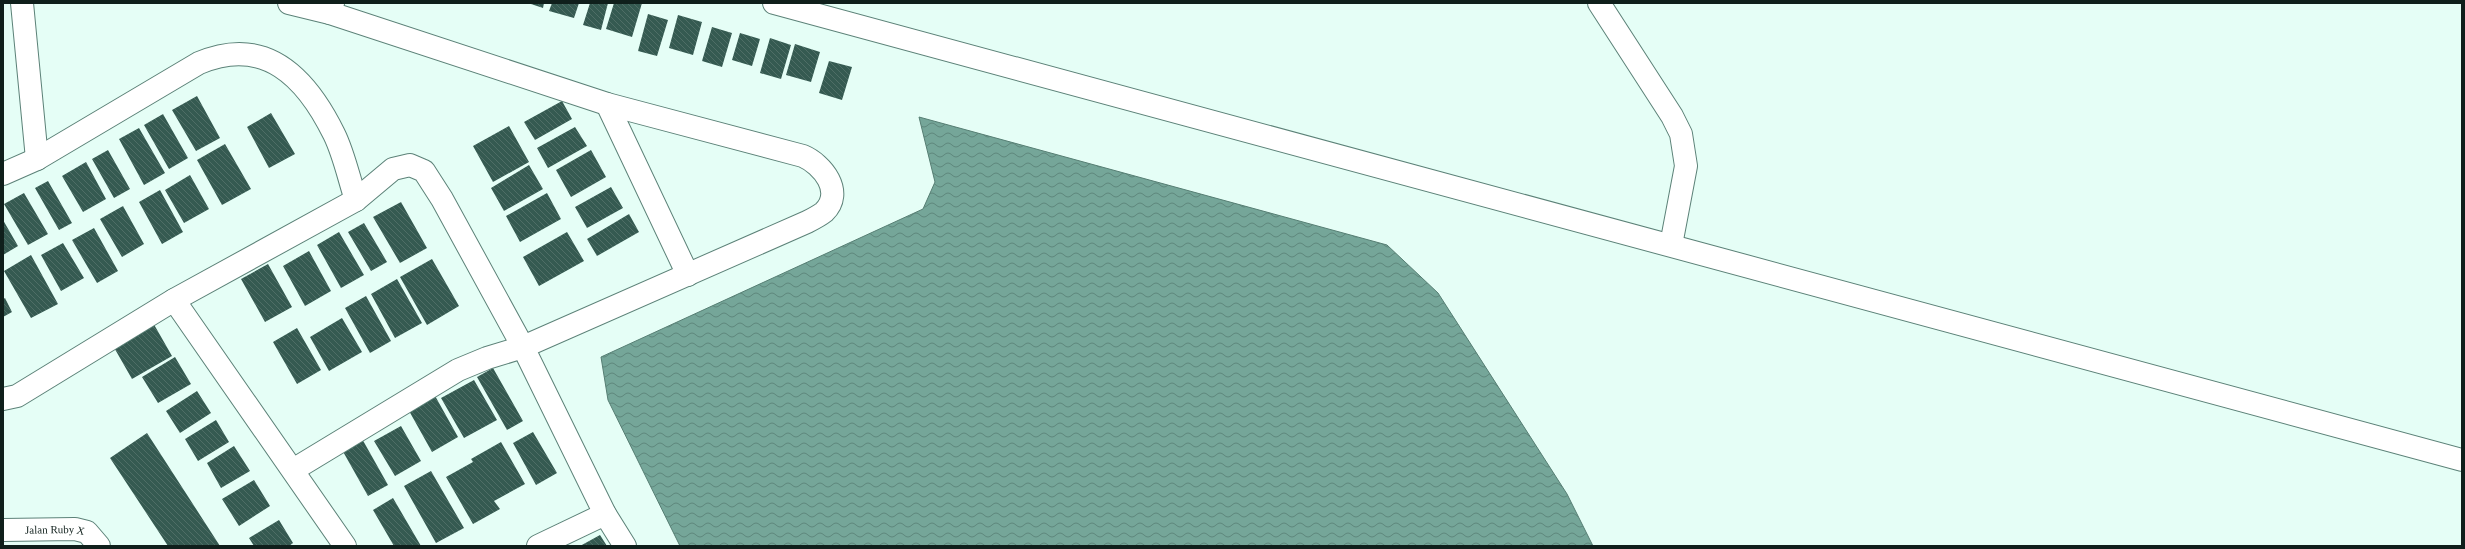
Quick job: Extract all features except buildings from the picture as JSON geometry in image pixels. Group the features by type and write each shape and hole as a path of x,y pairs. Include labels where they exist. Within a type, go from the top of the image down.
{"street":[{"path":"22,3 37,159"},
{"path":"289,3 331,8 606,104 798,154 813,161 822,168 830,181 830,201 824,211 808,222 523,347 458,370 293,470"},
{"path":"774,3 2462,460"},
{"path":"1598,3 1672,116 1681,134 1686,166 1671,245"},
{"path":"3,174 37,159 199,63 215,56 249,54 264,58 284,67 303,85 334,135 356,200"},
{"path":"606,104 688,275"},
{"path":"3,399 17,396 174,300 356,200 393,169 410,165 424,171 523,347 605,514 625,546"},
{"path":"174,300 345,546"},
{"path":"538,546 605,514"},
{"name":"Jalan Ruby X","path":"3,530 75,529 87,532 99,546"}],"water":[{"path":"919,117 1387,245 1438,293 1567,494 1593,546 680,546 608,400 601,357 923,209 935,182"}]}
